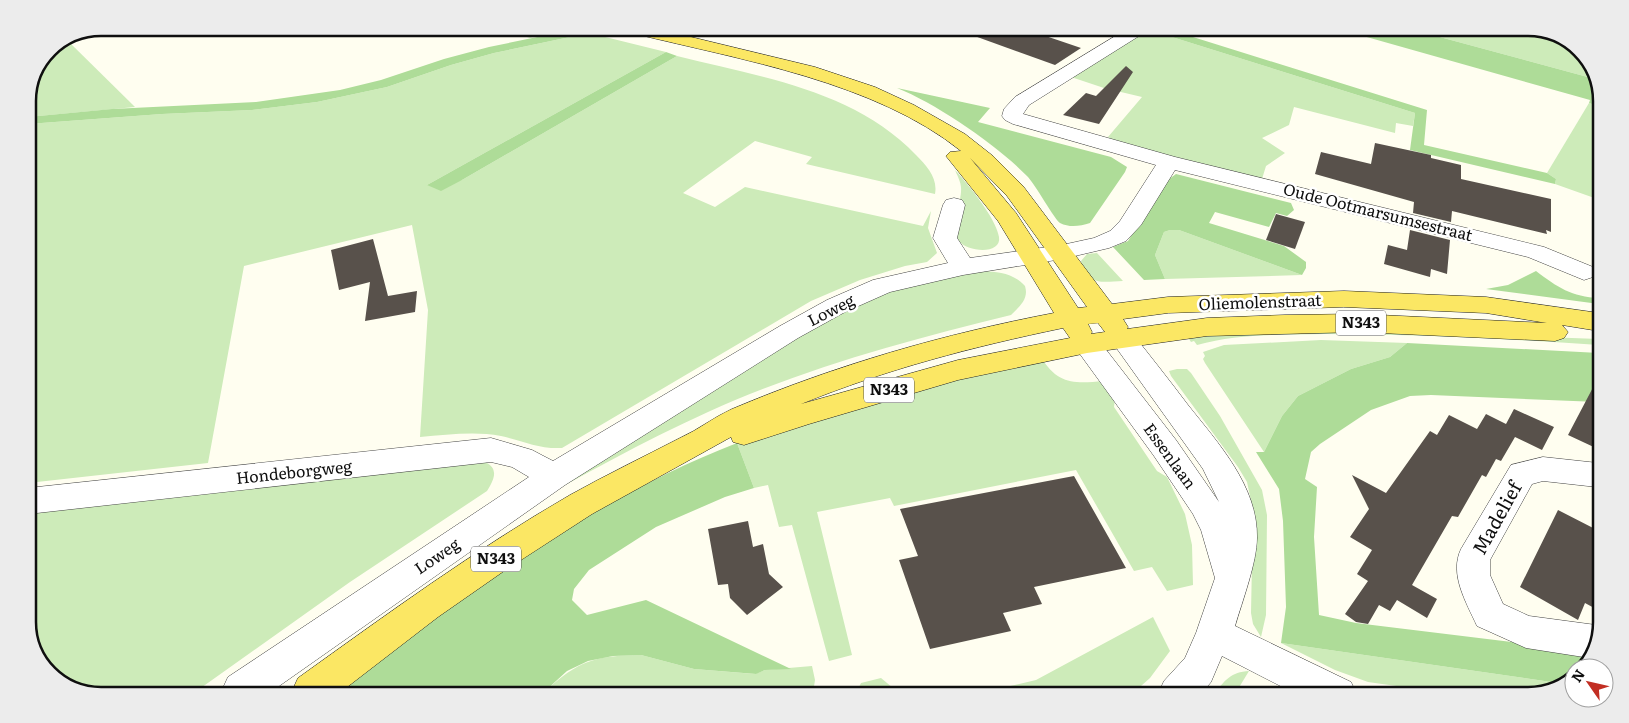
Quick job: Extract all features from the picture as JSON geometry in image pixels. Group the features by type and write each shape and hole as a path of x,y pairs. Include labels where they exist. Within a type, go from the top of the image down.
{"main road":[{"path":"666,36 809,71 868,92 907,109 958,138 986,160 1015,190 1107,314 1123,339"},
{"path":"927,121 993,196 1034,255 1087,344"},
{"name":"Oliemolenstraat","path":"1071,318 1168,305 1344,298 1486,306 1593,321"},
{"name":"N343","path":"316,687 426,606 492,561 581,505 646,469 694,446 740,418 793,396 885,363 961,342 1071,318"},
{"name":"Oliemolenstraat","path":"1087,344 1207,327 1285,324 1358,323 1593,334"},
{"name":"N343","path":"694,446 732,439 801,415 958,370 1087,344"}],"street":[{"path":"1127,36 1022,101 1014,109 1012,116 1020,120 1169,162"},
{"name":"Loweg","path":"245,687 554,476 789,332 836,306 882,286 963,267 1062,252 1101,243 1118,236 1128,225 1169,162"},
{"name":"Oude Ootmarsumsestraat","path":"1169,162 1518,247 1536,252 1584,272"},
{"path":"954,205 945,238 963,267"},
{"name":"Essenlaan","path":"1123,339 1214,461 1230,489 1239,514 1241,539 1232,580 1214,634 1198,670 1183,687"},
{"name":"Essenlaan","path":"1087,344 1165,448 1204,505 1217,530 1232,580"},
{"name":"Hondeborgweg","path":"36,501 491,450 521,458 554,476"},
{"name":"Madelief","path":"1590,641 1526,632 1490,615 1473,575 1473,560 1522,474 1543,469 1593,474"},
{"path":"1214,634 1322,687"}],"green space":[{"path":"524,36 540,36 530,38"},
{"path":"542,36 575,36 494,53 451,65 387,87 317,102 252,110 162,114 36,123 36,116 112,109 256,102 340,90 381,80 444,59"},
{"path":"575,36 601,36 666,52 427,185 462,180 677,56 773,79 835,101 864,115 891,133 920,159 928,168 935,183 935,194 806,164 812,157 755,141 683,193 715,207 745,187 923,226 931,211 928,228 937,253 927,262 905,266 860,280 811,301 562,448 538,446 501,436 481,434 420,437 428,310 412,225 244,266 208,463 36,482 36,123 162,114 252,110 317,102 387,87 451,65 494,53"},
{"path":"1134,36 1169,36 1415,113 1413,126 1396,123 1395,133 1294,107 1289,125 1262,138 1285,153 1266,166 1262,179 1120,144 1108,137 1142,97 1104,88 1071,77"},
{"path":"1169,36 1190,36 1427,110 1424,145 1547,173 1556,179 1555,184 1410,150 1415,113"},
{"path":"1363,36 1436,36 1588,77 1592,89 1593,104 1589,103 1590,100"},
{"path":"1436,36 1540,37 1553,41 1574,55 1582,65 1588,77"},
{"path":"71,44 135,107 36,116 38,84 43,73 58,52"},
{"path":"666,52 677,56 462,180 441,191 427,185"},
{"path":"897,88 990,108 978,122 1111,157 1127,167 1090,223 1075,226 1064,225 1057,220 1027,176 1000,151 966,126 930,104"},
{"path":"1589,103 1593,104 1593,198 1555,184 1556,179 1547,173"},
{"path":"955,170 974,192 993,220 999,237 995,247 983,250 969,248 959,241 956,235 955,223 961,189"},
{"path":"1176,174 1291,203 1294,210 1287,216 1276,213 1269,227 1215,212 1209,223 1284,246 1306,262 1306,268 1302,275 1179,230 1170,230 1164,232 1155,255 1165,279 1144,280 1113,247 1128,241 1165,182"},
{"path":"1179,230 1302,275 1165,279 1155,255 1164,232"},
{"path":"1097,253 1123,281 1096,281 1087,275 1081,261 1087,254"},
{"path":"982,271 1011,276 1025,286 1025,299 1011,315 858,356 745,396 657,436 507,517 769,351 875,296 918,282"},
{"path":"1536,271 1565,290 1581,296 1593,297 1593,303 1486,289 1508,285"},
{"path":"1300,328 1593,339 1593,345 1462,337 1325,334 1228,338 1197,345 1194,341 1191,342 1187,336"},
{"path":"1321,340 1407,343 1390,357 1351,369 1298,396 1282,416 1264,452 1205,363 1203,352 1224,345"},
{"path":"1407,343 1593,353 1593,402 1431,395 1410,396 1371,410 1320,444 1311,452 1305,479 1317,487 1314,537 1319,615 1356,623 1586,651 1582,658 1564,658 1564,676 1551,682 1281,643 1286,607 1283,521 1279,489 1256,452 1264,452 1282,416 1298,396 1351,369 1390,357"},
{"path":"1041,357 1053,373 1067,380 1075,382 1103,381 1115,398 1114,407 1157,471 1167,477 1185,514 1192,545 1193,585 1167,591 1152,567 1134,571 1076,470 894,506 890,498 817,512 852,655 829,661 792,525 779,527 768,485 754,488 737,443 786,425"},
{"path":"1187,369 1191,373 1220,416 1262,490 1267,515 1266,615 1261,637 1253,624 1251,613 1253,510 1247,482 1171,376 1169,371"},
{"path":"737,443 754,488 725,497 656,527 589,570 574,589 572,600 587,615 646,600 791,669 765,670 756,674 694,669 641,655 613,656 588,661 567,671 549,687 342,687 480,586 529,553 630,493 683,466"},
{"path":"467,458 488,463 494,471 492,483 487,491 350,582 202,687 89,686 65,676 52,665 40,643 36,626 36,506"},
{"path":"1153,617 1170,651 1150,678 1140,687 1006,687 1036,680"},
{"path":"1281,643 1551,682 1528,687 1403,687 1368,682 1335,670"},
{"path":"641,655 694,669 755,674 765,670 812,666 815,680 814,687 550,687 578,666 611,657"},
{"path":"1249,671 1239,687 1220,687 1233,675"},
{"path":"881,678 892,687 859,687 861,683"}],"building":[{"path":"975,36 1046,36 1081,48 1055,65"},
{"path":"1126,66 1133,72 1099,124 1063,115 1086,93 1096,96"},
{"path":"1375,143 1431,155 1431,158 1461,165 1461,179 1551,199 1551,232 1546,230 1547,234 1452,211 1451,222 1413,213 1414,202 1315,174 1321,152 1371,164"},
{"path":"1276,214 1305,222 1295,249 1266,240"},
{"path":"1410,230 1450,240 1447,274 1431,269 1430,277 1384,264 1388,245 1407,250"},
{"path":"373,239 388,296 417,291 415,312 365,321 370,282 339,290 331,250"},
{"path":"1593,387 1593,447 1568,435"},
{"path":"1514,409 1554,427 1542,450 1515,437 1501,461 1496,459 1486,477 1482,475 1458,517 1452,516 1412,585 1437,599 1427,618 1397,600 1390,611 1379,605 1368,624 1356,622 1345,614 1368,581 1357,574 1372,550 1350,537 1369,509 1352,475 1386,493 1430,431 1437,435 1449,415 1477,429 1486,414 1506,424"},
{"path":"1074,476 1126,568 1034,587 1042,604 1003,613 1011,631 930,649 899,560 918,556 900,509"},
{"path":"1558,510 1593,528 1593,607 1585,603 1578,620 1520,587"},
{"path":"748,521 753,547 763,544 769,574 783,587 747,615 730,598 728,584 718,585 708,529"}]}
